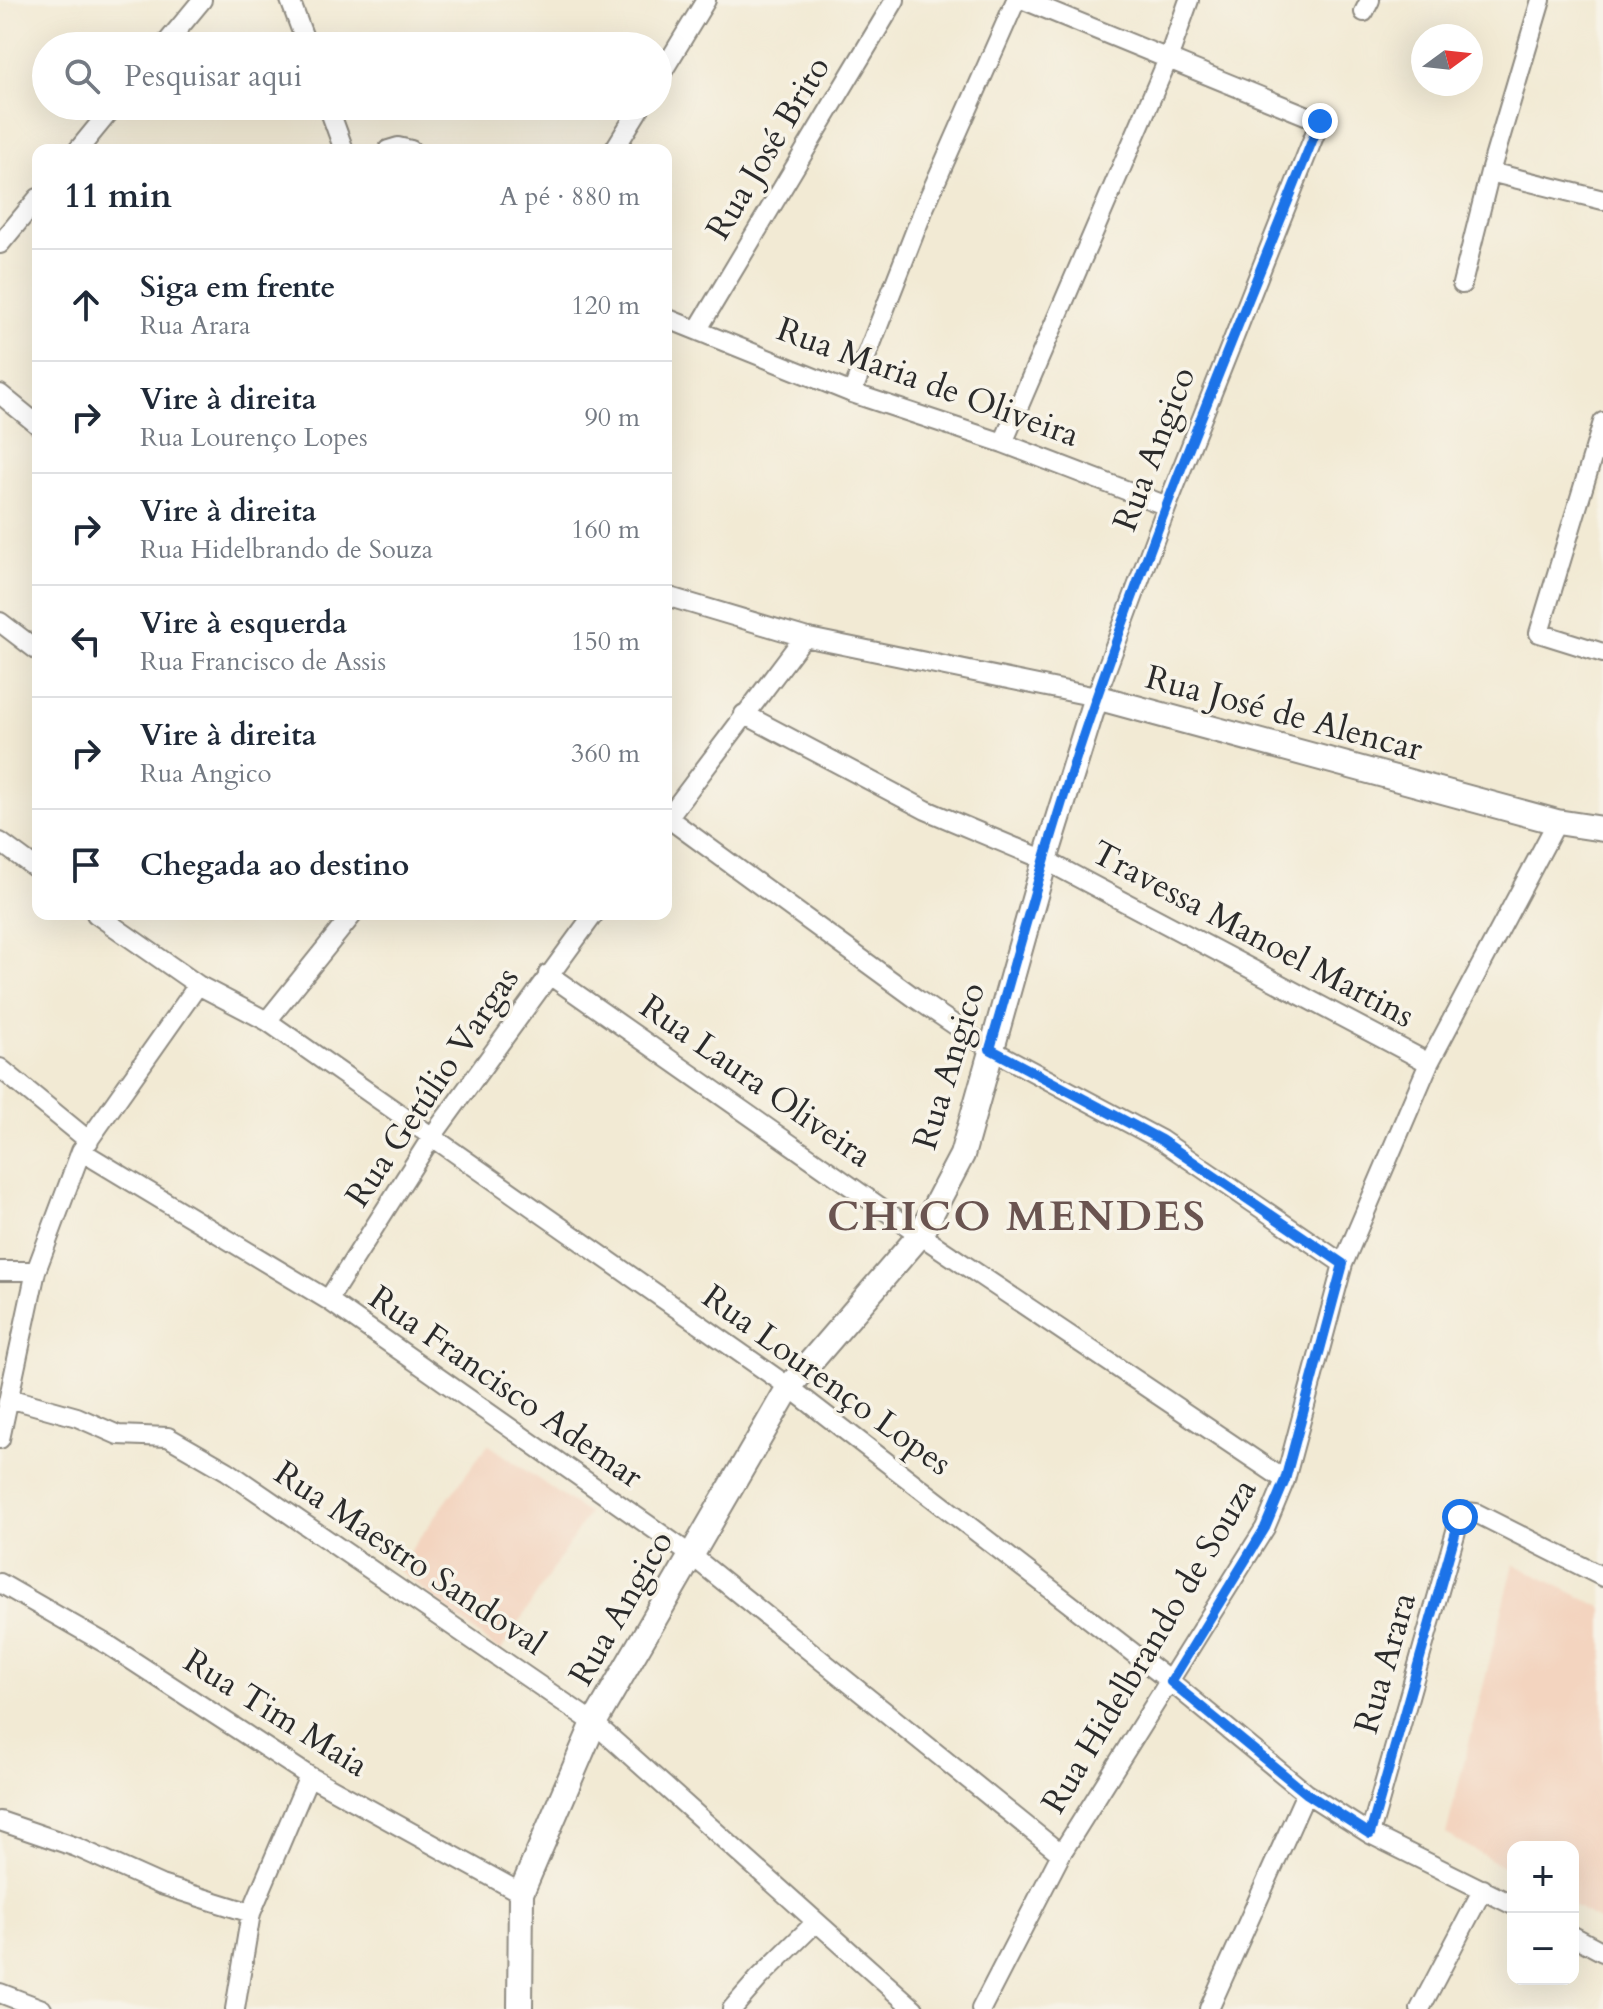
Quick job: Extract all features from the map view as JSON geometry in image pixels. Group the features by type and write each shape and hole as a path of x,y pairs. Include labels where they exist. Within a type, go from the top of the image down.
{"street":[{"path":"176,32 202,0"},
{"path":"290,0 302,32"},
{"path":"672,56 706,0"},
{"name":"Rua José Brito","path":"698,329 895,0"},
{"path":"852,393 925,206 1016,0"},
{"path":"1024,0 1168,59"},
{"path":"1003,443 1168,59 1189,0"},
{"path":"1462,284 1490,172 1541,0"},
{"name":"Rua Angico","path":"520,2009 521,1893 594,1723 789,1387 920,1235 962,1155 1045,860 1096,697 1167,506 1320,121 1168,59"},
{"path":"83,144 103,120"},
{"path":"333,120 342,144"},
{"path":"618,144 632,120"},
{"path":"1490,172 1603,200"},
{"path":"0,244 32,205"},
{"name":"Rua Maria de Oliveira","path":"672,320 852,393 1003,443 1167,506"},
{"path":"0,394 32,420"},
{"path":"1603,422 1539,633 1603,653"},
{"name":"Rua José de Alencar","path":"672,598 804,637 1096,697 1557,822 1603,829"},
{"path":"0,622 32,646"},
{"path":"672,812 804,637"},
{"name":"Travessa Manoel Martins","path":"744,714 926,810 1045,860 1429,1063"},
{"name":"Rua Hidelbrando de Souza","path":"981,2009 1061,1854 1265,1528 1285,1480 1343,1264 1429,1063 1557,822"},
{"path":"672,823 990,1049 1161,1140 1343,1264"},
{"path":"0,842 32,866"},
{"name":"Rua Lourenço Lopes","path":"109,920 198,985 267,1021 789,1387 1171,1682 1306,1793 1370,1834 1507,1902"},
{"path":"267,1021 348,920"},
{"name":"Rua Getúlio Vargas","path":"328,1300 431,1138 589,920"},
{"name":"Rua Laura Oliveira","path":"548,974 920,1235 1285,1480"},
{"path":"0,1439 36,1271 85,1146 198,985"},
{"name":"Rua Francisco Ademar","path":"0,1068 85,1146 328,1300 691,1555 1061,1854"},
{"path":"0,1271 36,1271"},
{"name":"Rua Maestro Sandoval","path":"9,1398 77,1417 118,1435 168,1437 227,1471 594,1723 914,2009"},
{"name":"Rua Arara","path":"1370,1834 1460,1517 1466,1512 1476,1513 1603,1577"},
{"name":"Rua Tim Maia","path":"0,1583 110,1646 309,1776 521,1893"},
{"path":"235,2009 251,1913 309,1776"},
{"path":"1209,2009 1306,1793"},
{"path":"0,1821 76,1847 161,1885 251,1913"},
{"path":"1420,2009 1483,1889"},
{"path":"732,2009 816,1922"},
{"path":"1579,1939 1603,1952"},
{"path":"0,1993 42,2009"}],"shaded area":[{"path":"488,1444 588,1514 500,1652 397,1569"},
{"path":"1514,1564 1603,1608 1603,1923 1579,1909 1579,1841 1507,1841 1507,1869 1446,1834"}],"district":[{"name":"CHICO MENDES","path":"1017,1216"}],"route":[{"path":"1320,121 1167,506 1096,697 990,1049 1161,1140 1343,1264 1285,1480 1265,1528 1171,1682 1306,1793 1370,1834 1460,1517"}]}
